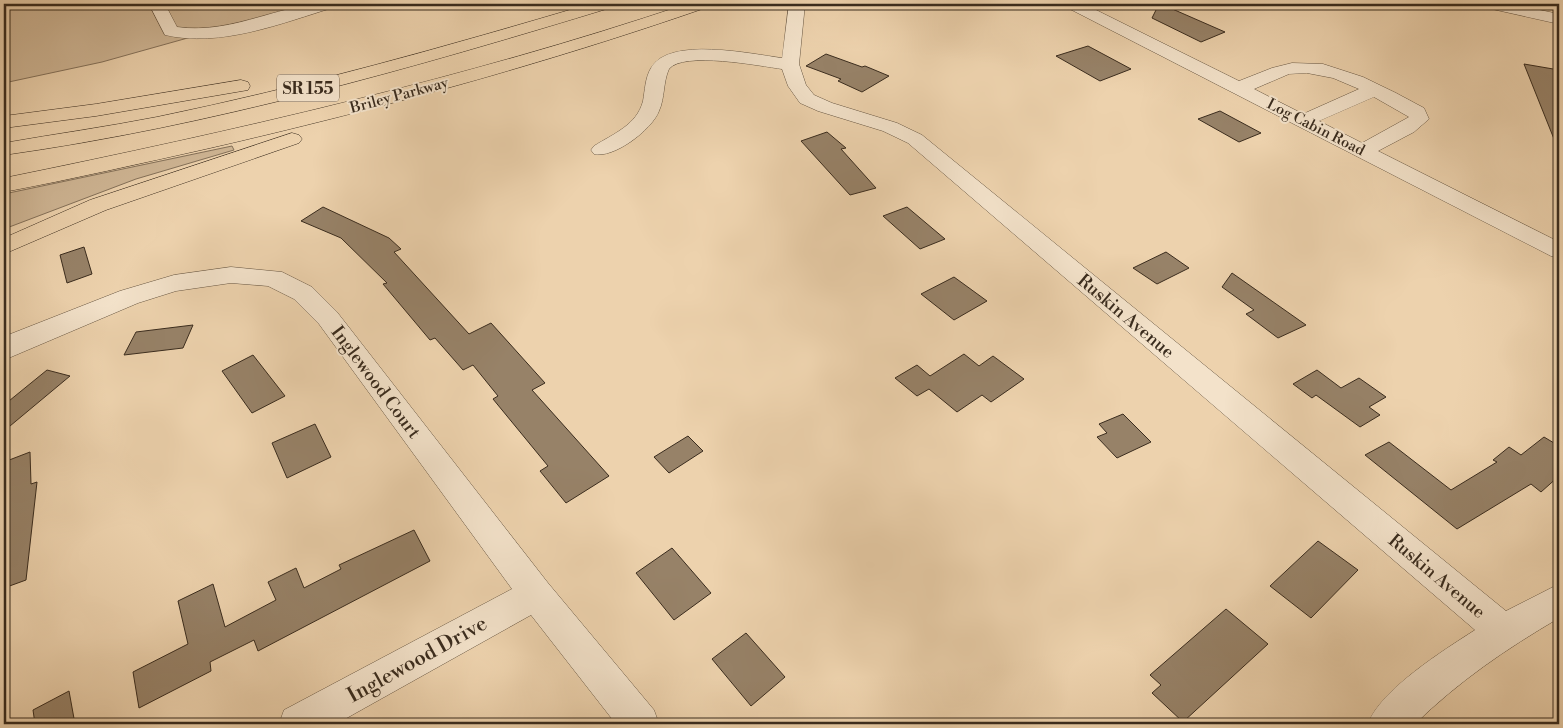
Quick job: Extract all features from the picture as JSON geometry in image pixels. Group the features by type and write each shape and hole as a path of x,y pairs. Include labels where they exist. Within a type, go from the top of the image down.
{"highway":[{"path":"4,122 96,110 240,87 376,58 596,4"},
{"name":"Briley Parkway","path":"4,149 177,119 292,92 509,34 607,4"},
{"name":"Briley Parkway","path":"4,184 170,152 310,118 498,69 702,4"},
{"path":"4,247 98,205 498,69"}],"street":[{"path":"179,4 158,6 171,31 205,34 329,4"},
{"name":"Ruskin Avenue","path":"797,4 790,64 797,86 807,99 825,107 890,127 914,139 1503,631"},
{"name":"Log Cabin Road","path":"1072,4 1559,251"},
{"path":"1489,4 1559,19"},
{"path":"601,150 637,126 648,115 659,69 666,61 685,55 703,55 790,64"},
{"path":"1238,88 1292,68 1316,68 1374,90 1417,112 1419,119 1407,128 1362,150"},
{"path":"1304,121 1374,90"},
{"name":"Inglewood Court","path":"4,350 17,342 75,318 129,297 174,283 231,275 273,278 303,293 328,318 536,594 640,724"},
{"name":"Inglewood Drive","path":"298,724 536,594"},
{"path":"1386,724 1436,678 1503,631 1559,600"}],"shaded area":[{"path":"4,4 309,4 102,62 4,83"},
{"path":"232,146 234,150 136,179 4,229 4,194"}],"building":[{"path":"1159,4 1225,32 1201,42 1152,18"},
{"path":"1088,46 1131,69 1100,81 1056,56"},
{"path":"826,54 862,67 865,66 889,76 862,92 838,81 841,79 806,66"},
{"path":"1524,64 1559,70 1559,149 1558,149"},
{"path":"1220,111 1261,133 1239,142 1198,119"},
{"path":"827,132 846,148 841,149 876,188 850,195 801,141"},
{"path":"323,207 389,238 401,249 394,252 469,334 491,323 545,383 532,390 609,476 566,503 540,471 548,466 493,399 498,396 473,365 463,370 435,338 430,340 383,284 387,283 341,238 301,221"},
{"path":"907,207 945,239 920,249 883,216"},
{"path":"84,247 92,274 67,283 60,255"},
{"path":"1166,252 1189,268 1157,284 1133,268"},
{"path":"1232,273 1306,325 1278,338 1246,314 1254,310 1222,287"},
{"path":"954,277 987,301 954,320 921,294"},
{"path":"193,325 183,348 124,355 136,332"},
{"path":"964,354 979,366 993,356 1024,379 991,402 982,395 957,412 929,389 917,396 895,378 917,365 930,376"},
{"path":"253,355 285,396 252,413 222,371"},
{"path":"47,370 70,376 4,431 4,405"},
{"path":"1317,370 1341,388 1359,378 1386,397 1369,407 1380,415 1360,427 1316,395 1312,398 1293,384"},
{"path":"1123,414 1151,442 1117,458 1097,437 1107,433 1099,424"},
{"path":"315,424 331,457 287,478 272,443"},
{"path":"688,436 703,451 669,473 654,457"},
{"path":"1544,437 1559,446 1559,476 1541,492 1531,484 1457,529 1365,455 1389,442 1451,490 1497,462 1493,460 1509,447 1521,455"},
{"path":"30,452 31,484 37,482 26,580 4,588 4,462"},
{"path":"414,530 430,561 258,651 254,640 210,662 211,671 139,708 133,672 188,644 178,601 213,584 225,627 276,600 268,582 296,568 304,588 341,569 339,565"},
{"path":"1318,541 1358,570 1311,618 1270,586"},
{"path":"672,548 711,593 674,620 636,573"},
{"path":"1226,609 1268,644 1183,722 1152,693 1161,685 1150,675"},
{"path":"746,633 785,677 751,706 712,659"},
{"path":"69,691 75,724 35,724 33,710"}]}
